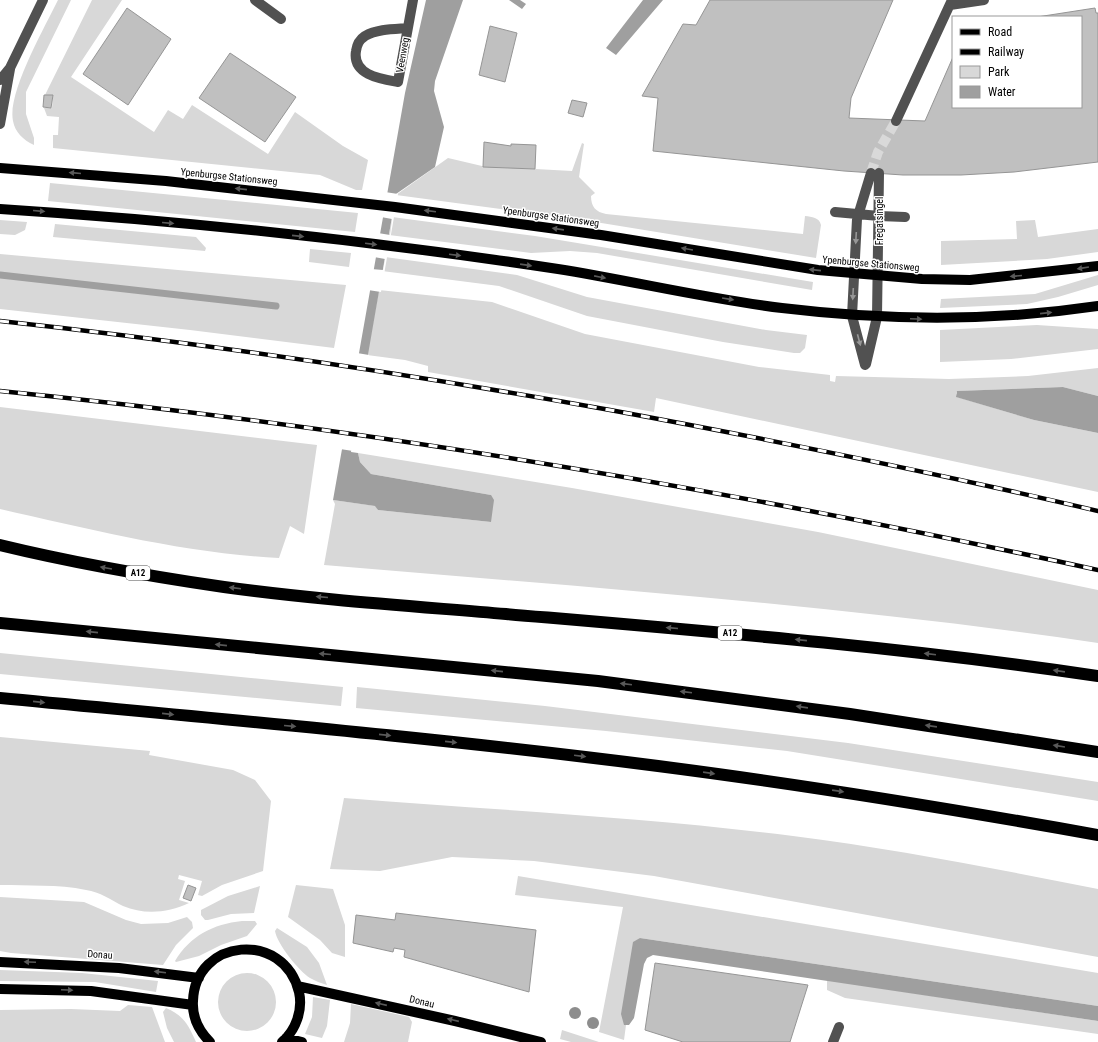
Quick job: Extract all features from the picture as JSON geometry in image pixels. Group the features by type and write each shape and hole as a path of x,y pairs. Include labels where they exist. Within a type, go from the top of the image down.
{"highway":[{"name":"A12","path":"0,545 137,573 273,593 790,638 1098,676"},
{"path":"0,624 598,681 707,694 1098,752"},
{"path":"0,698 578,756 742,777 883,798 1098,835"}],"main road":[{"name":"Ypenburgse Stationsweg","path":"0,168 173,182 360,202 601,235 806,269 879,274 922,279 970,280 1098,266"},
{"path":"0,209 170,223 389,246 561,270 627,283 780,308 852,316 964,319 1019,316 1098,306"},
{"path":"210,1042 200,1031 196,1022 193,1005 193,995 199,978 217,957 234,950 252,949 260,950 277,958 289,970 298,986 300,995 299,1014 296,1023 284,1040 302,1042"},
{"name":"Donau","path":"0,962 112,967 199,978"},
{"name":"Donau","path":"298,986 541,1042"},
{"path":"0,989 91,991 193,1005"}],"street":[{"path":"0,80 10,68 43,0"},
{"path":"254,0 281,19"},
{"name":"Veenweg","path":"407,28 366,35 358,42 356,53 360,67 372,77 398,82 413,0"},
{"path":"896,121 951,2 984,0"},
{"path":"0,124 10,68"},
{"name":"Fregatsingel","path":"875,173 879,216 877,316 865,365 852,316 858,214 875,173"},
{"path":"835,212 905,217"},
{"path":"833,1042 839,1027"}],"green space":[{"path":"58,0 71,0 26,92 26,114 34,138 34,145 26,141 16,129 13,121 13,109 16,94 28,60"},
{"path":"92,0 122,0 71,77 154,132 168,110 183,119 192,105 268,154 295,112 343,146 368,160 362,190 356,190 320,175 53,148 53,135 58,135 59,117 47,116 44,108 52,108 53,96 45,95"},
{"path":"582,143 584,144 579,177 595,193 591,196 592,203 599,212 606,214 803,234 805,216 813,217 819,220 821,225 816,258 583,220 396,195 448,158 482,166 572,171"},
{"path":"50,183 358,213 355,232 48,201"},
{"path":"392,217 535,236 813,282 812,290 597,253 570,251 531,253 389,235"},
{"path":"0,220 27,222 25,230 15,235 0,234"},
{"path":"1035,220 1038,237 1098,229 1098,252 1047,259 941,265 941,241 1017,239 1016,221"},
{"path":"55,224 196,237 206,248 205,251 53,237"},
{"path":"310,249 351,253 349,267 309,262"},
{"path":"0,254 346,285 334,348 0,309"},
{"path":"385,257 517,275 587,297 766,330 807,335 805,348 800,353 794,353 723,342 587,316 499,286 382,271"},
{"path":"1098,275 1098,285 1058,297 1027,304 940,308 941,299 1035,294"},
{"path":"379,290 492,302 585,334 759,367 830,375 830,381 835,382 836,376 949,379 1028,376 1098,368 1098,396 1063,387 958,391 956,393 957,397 1034,420 1098,433 1098,492 656,398 654,412 428,372 428,366 405,360 367,355"},
{"path":"1037,325 1098,329 1098,349 1011,359 940,362 940,330"},
{"path":"0,407 317,445 304,534 290,526 279,558 173,546 139,540 0,509"},
{"path":"358,453 572,488 818,532 1098,590 1098,643 808,607 615,589 324,565 335,504 333,500 376,506 378,510 491,522 491,495 371,474 360,462"},
{"path":"0,653 343,687 341,706 0,674"},
{"path":"357,687 545,706 848,743 1098,782 1098,801 787,751 606,731 356,708"},
{"path":"0,737 150,751 149,755 233,770 255,780 271,801 263,871 222,885 202,896 198,895 202,881 179,875 178,879 185,881 179,900 189,903 173,909 156,912 131,909 96,892 75,888 0,885"},
{"path":"344,798 737,829 908,853 1098,889 1098,957 654,876 534,861 452,857 380,871 330,869"},
{"path":"518,876 1098,973 1098,1006 640,938 624,1025 626,1025 624,1040 599,1032 623,907 515,895"},
{"path":"296,885 333,889 345,925 345,957 332,953 320,940 288,917"},
{"path":"260,886 254,913 231,914 208,920 205,920 201,915 201,910 228,896"},
{"path":"0,897 84,902 126,920 141,924 168,923 187,917 192,922 193,928 176,945 163,965 11,953 0,951"},
{"path":"242,921 255,921 257,924 247,936 221,945 199,956 175,961 181,952 195,938 203,933 221,925"},
{"path":"277,928 307,947 319,963 327,985 305,975 284,950 275,931"},
{"path":"0,970 82,973 158,981 156,992 95,982 0,981"},
{"path":"247,973 263,978 271,986 276,1002 271,1018 263,1026 247,1031 231,1026 223,1018 218,1002 223,986 231,978"},
{"path":"827,980 1098,1021 1098,1034 845,998 827,990"},
{"path":"313,997 330,1000 327,1026 322,1038 305,1034 312,1017"},
{"path":"351,1004 409,1017 412,1022 408,1042 344,1042 350,1023"},
{"path":"128,1005 152,1007 165,1042 0,1042 0,1010 71,1009 120,1011"},
{"path":"166,1008 177,1014 185,1021 196,1042 174,1042 167,1028 163,1012"},
{"path":"562,1030 599,1042 571,1042 560,1039"}],"water":[{"path":"426,0 463,0 435,81 434,91 444,127 435,167 396,194 351,452 358,453 360,462 371,474 491,495 494,500 491,522 378,510 375,506 333,500 405,93"},
{"path":"509,0 520,0 526,4 522,9"},
{"path":"643,0 663,0 616,55 606,48"},
{"path":"1063,387 1098,396 1098,433 1034,420 956,397 957,391"},
{"path":"640,938 1098,1006 1098,1021 653,955 647,958 644,964 634,1018 629,1025 624,1025 621,1014 633,942"}],"pier":[{"path":"385,192 398,194 381,292 368,290 371,269 383,270 385,259 374,257 378,233 390,235 392,219 381,217"},
{"path":"357,353 369,355 353,451 340,449"}],"building":[{"path":"710,0 893,0 851,98 849,118 925,121 952,59 952,108 1082,108 1082,16 1043,16 1095,8 1096,13 1098,13 1098,162 1014,172 961,175 903,175 844,171 653,151 658,98 642,96 683,24 696,25"},
{"path":"127,8 171,39 128,105 83,74"},
{"path":"490,26 517,33 505,82 479,75"},
{"path":"230,53 296,97 265,142 199,98"},
{"path":"44,95 53,95 51,108 43,107"},
{"path":"572,100 587,103 583,117 568,113"},
{"path":"484,142 511,146 511,144 536,145 535,169 483,167"},
{"path":"188,885 196,888 191,901 183,898"},
{"path":"396,913 536,930 529,992 404,957 405,950 394,948 393,952 353,943 356,915 395,920"},
{"path":"655,963 808,985 790,1042 683,1042 645,1030"}],"waterway":[{"path":"0,275 276,306"}],"tunnel":[{"path":"871,173 878,152 896,121"}],"railway":[{"path":"0,321 153,339 306,360 610,410 915,470 1098,511"},
{"path":"0,391 276,423 552,465 689,488 826,514 1098,570"}]}
